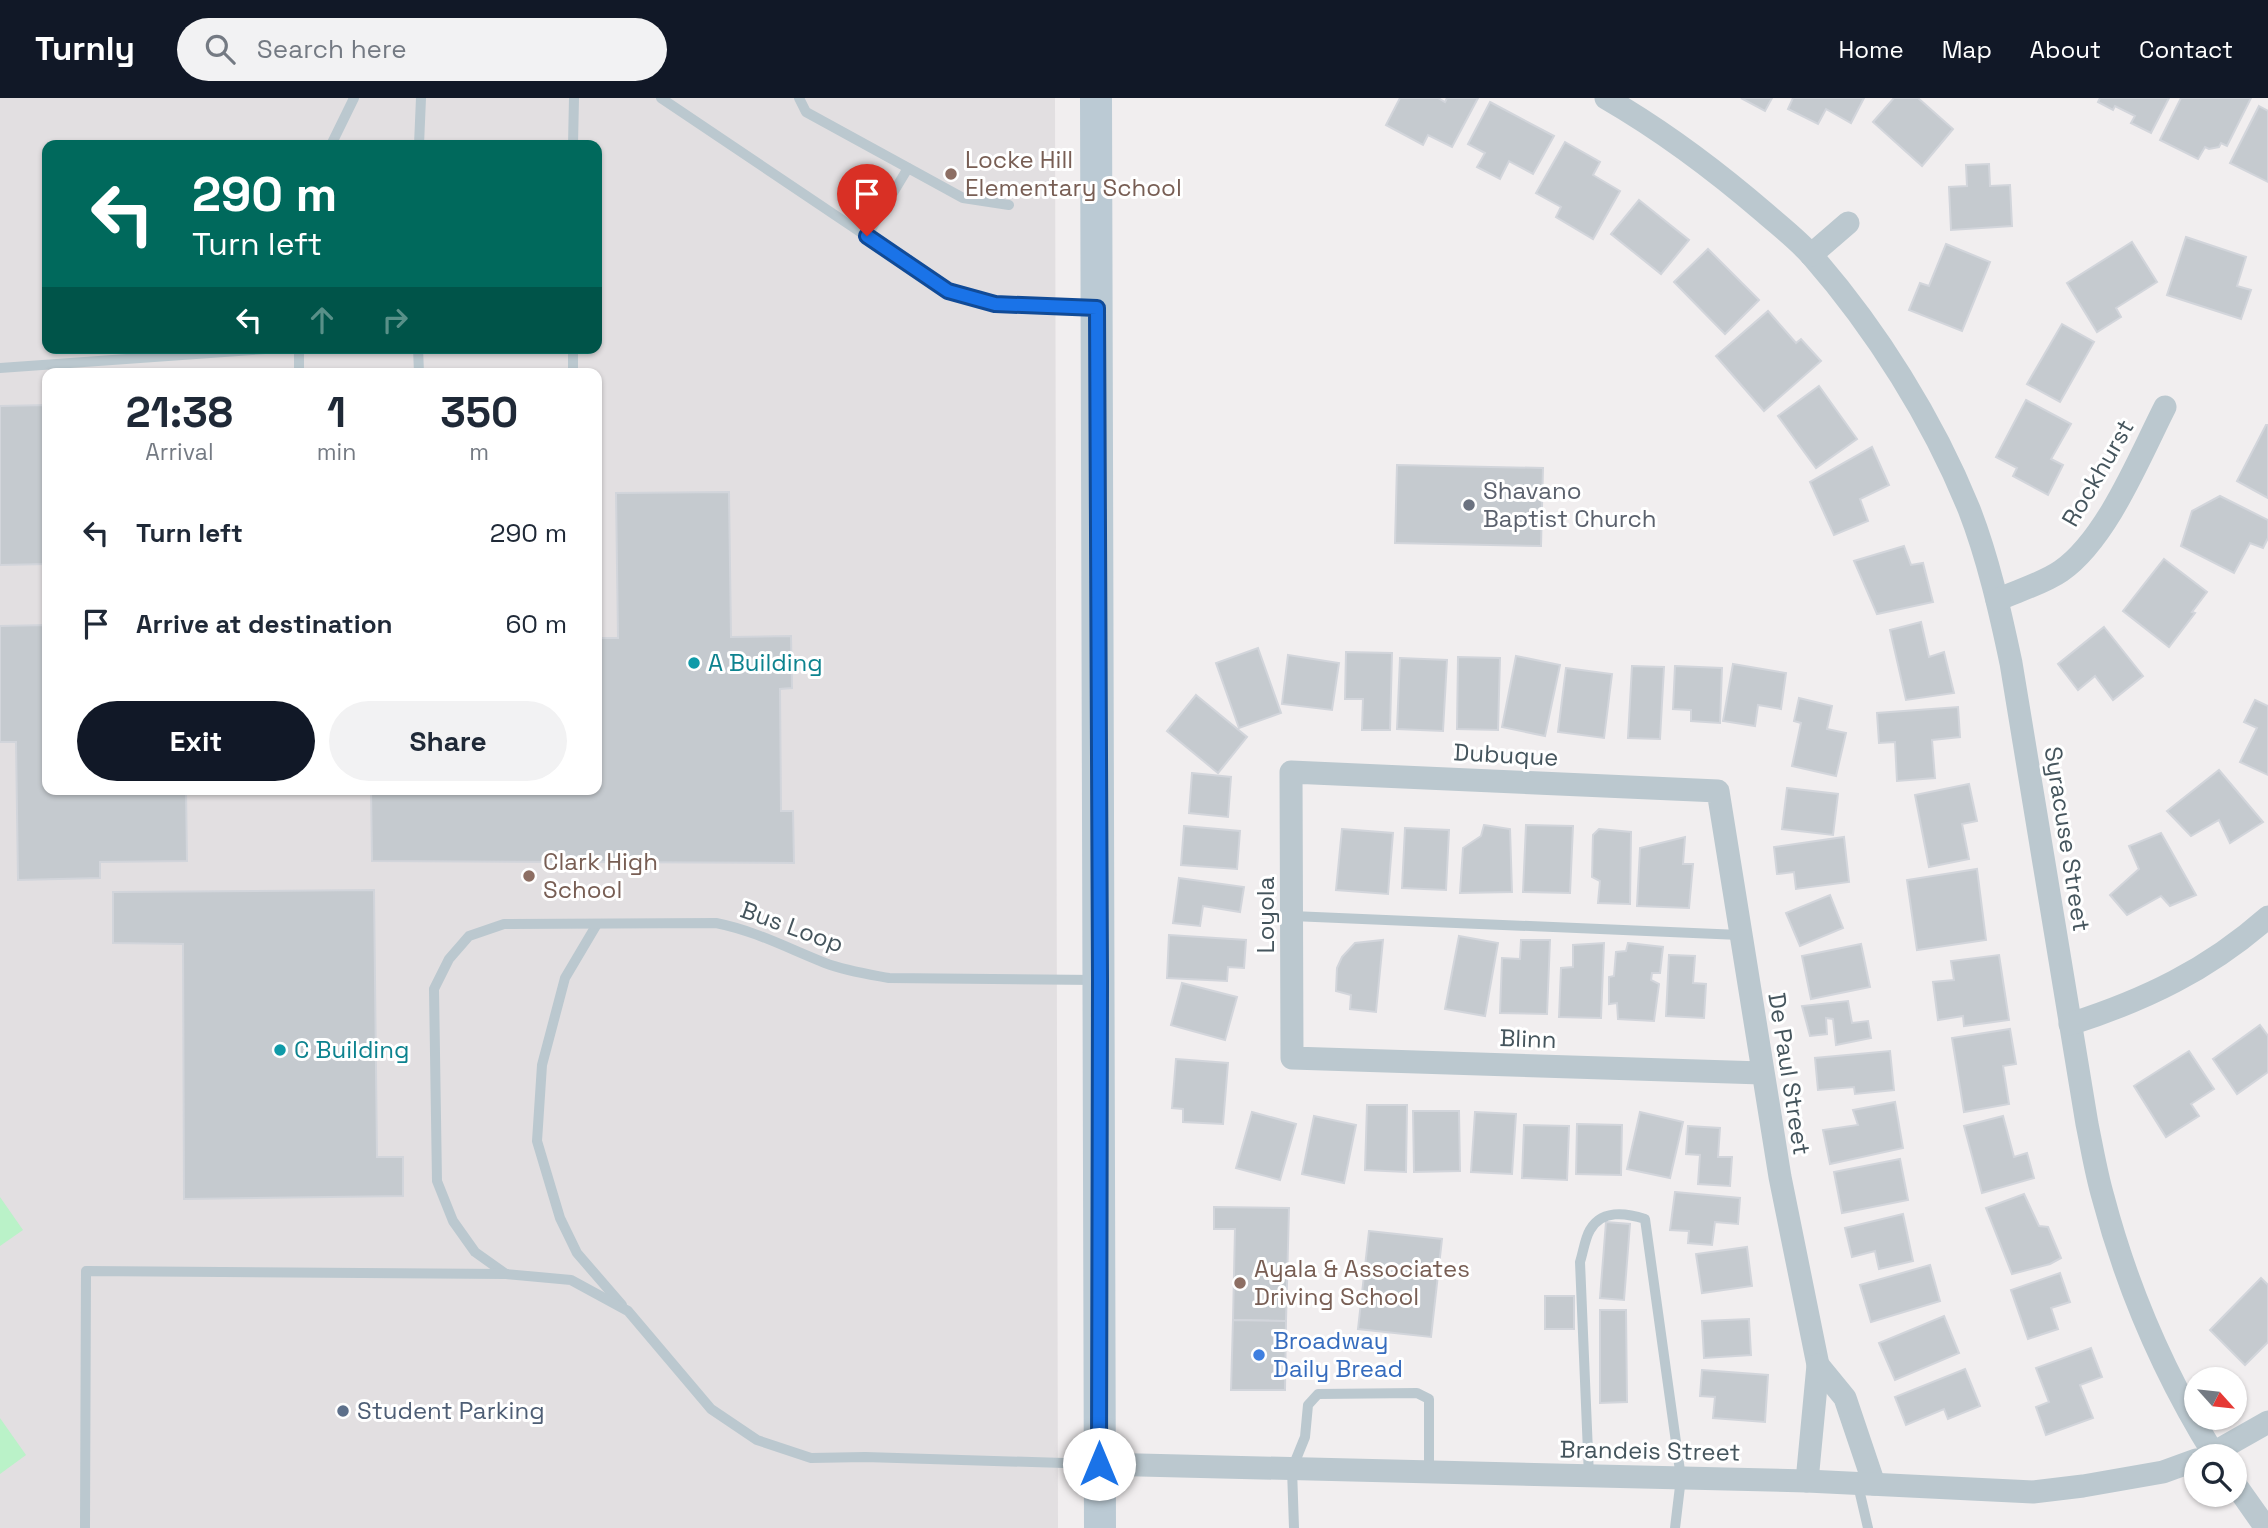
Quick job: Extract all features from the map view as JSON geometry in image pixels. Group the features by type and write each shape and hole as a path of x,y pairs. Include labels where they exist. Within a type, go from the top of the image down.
{"main road":[{"path":"1096,98 1100,1528"}],"street":[{"name":"Syracuse Street","path":"1606,98 1648,123 1718,172 1811,255 1890,359 1934,433 1969,510 1997,600 2011,663 2070,1024 2103,1197 2131,1287 2168,1374 2203,1444"},
{"path":"1811,255 1848,223"},
{"name":"Rockhurst","path":"1997,600 2061,571 2092,541 2116,503 2165,407"},
{"name":"Dubuque","path":"1292,772 1718,791"},
{"name":"Loyola","path":"1292,772 1292,1058"},
{"name":"De Paul Street","path":"1718,791 1780,1177 1818,1365 1807,1481"},
{"path":"2070,1024 2120,1008 2174,983 2220,956 2268,917"},
{"name":"Blinn","path":"1292,1058 1762,1073"},
{"name":"De Paul Street","path":"1818,1365 1845,1398 1866,1484"},
{"name":"Brandeis Street","path":"2231,1444 2268,1422"},
{"name":"Brandeis Street","path":"1099,1464 1807,1481 2033,1492 2163,1472 2184,1465"},
{"path":"2247,1501 2266,1528"}],"lane":[{"path":"333,140 354,98"},
{"path":"419,140 421,98"},
{"path":"573,140 574,98"},
{"path":"661,98 948,291 995,304 1097,308"},
{"path":"799,98 806,112 963,198 1009,205"},
{"path":"867,236 908,168"},
{"path":"0,368 196,354"},
{"path":"1292,916 1740,935"},
{"name":"Bus Loop","path":"506,1274 475,1252 453,1221 437,1181 434,989 449,959 469,936 504,924 716,923 746,929 846,970 890,978 1100,980"},
{"path":"597,924 565,978 542,1065 537,1140 560,1218 577,1253 710,1409 757,1440 811,1458 865,1457 1099,1464"},
{"path":"1589,1476 1580,1262 1590,1229 1608,1214 1629,1213 1646,1219 1681,1478 1675,1528"},
{"path":"85,1528 86,1271 506,1274 571,1280 628,1311"},
{"path":"1294,1528 1292,1469 1305,1437 1308,1405 1318,1394 1417,1393 1429,1399 1429,1473"},
{"path":"1866,1484 1868,1528"}],"shaded area":[{"name":"Clark High School","path":"0,98 1055,98 1058,1528 0,1528"}],"green space":[{"path":"0,1197 23,1230 0,1246"},
{"path":"0,1418 26,1455 0,1474"}],"building":[{"path":"1400,98 1438,98 1445,102 1447,98 1478,98 1452,147 1428,135 1423,145 1386,125"},
{"path":"1741,98 1772,98 1765,111"},
{"path":"1793,98 1864,98 1851,123 1826,109 1818,124 1788,109"},
{"path":"1894,98 1918,98 1953,129 1922,166 1873,122"},
{"path":"2100,98 2169,98 2151,133 2131,123 2135,116 2115,106 2113,110 2098,102"},
{"path":"2181,98 2251,98 2227,146 2221,143 2219,147 2205,147 2198,159 2160,140"},
{"path":"1490,102 1554,136 1533,174 1509,161 1500,179 1477,167 1485,153 1468,144"},
{"path":"2259,106 2268,111 2268,182 2230,163"},
{"path":"1565,142 1600,162 1593,175 1620,191 1593,239 1556,217 1561,207 1536,193"},
{"path":"1989,164 1990,186 2010,185 2012,226 1951,230 1949,187 1967,186 1966,165"},
{"path":"1639,200 1689,240 1661,274 1611,234"},
{"path":"2186,237 2246,257 2237,286 2251,290 2241,319 2167,295"},
{"path":"2132,242 2157,282 2116,308 2121,317 2097,332 2067,283"},
{"path":"1946,244 1990,262 1962,331 1909,310 1920,283 1929,286"},
{"path":"1708,249 1759,300 1725,334 1674,282"},
{"path":"1768,311 1796,343 1801,339 1821,361 1764,411 1716,356"},
{"path":"2062,324 2094,342 2060,402 2027,384"},
{"path":"1819,386 1857,439 1816,468 1778,416"},
{"path":"2026,400 2071,424 2051,459 2063,465 2048,495 2013,476 2017,468 1996,457"},
{"path":"42,405 42,564 0,565 0,406"},
{"path":"2268,425 2268,498 2237,481"},
{"path":"1872,447 1889,485 1860,499 1868,521 1834,535 1810,482"},
{"name":"Shavano Baptist Church","path":"1397,465 1543,468 1541,546 1395,543"},
{"name":"A Building","path":"729,492 731,637 791,636 792,688 780,689 781,811 793,811 794,863 372,861 371,795 602,795 602,638 618,638 616,493"},
{"path":"2220,496 2268,520 2268,538 2263,548 2250,543 2234,573 2181,546 2192,511"},
{"path":"1904,546 1911,565 1923,563 1933,602 1877,614 1854,561"},
{"path":"2164,559 2207,592 2169,647 2123,611"},
{"path":"1921,622 1929,657 1944,652 1954,693 1906,700 1890,630"},
{"path":"42,625 42,795 186,795 187,861 100,862 100,878 18,880 16,742 0,742 0,626"},
{"path":"2104,627 2143,676 2113,700 2095,676 2078,690 2058,664"},
{"path":"1258,648 1281,713 1239,728 1216,663"},
{"path":"1346,652 1392,653 1390,730 1362,730 1363,699 1345,699"},
{"path":"1288,655 1339,663 1332,710 1282,704"},
{"path":"1516,656 1560,665 1545,736 1502,727"},
{"path":"1458,657 1500,658 1498,730 1457,729"},
{"path":"1400,658 1447,660 1443,731 1397,729"},
{"path":"1733,664 1786,673 1781,709 1758,705 1755,726 1723,721"},
{"path":"1632,666 1664,667 1660,739 1628,738"},
{"path":"1675,666 1722,668 1720,723 1691,721 1691,710 1673,709"},
{"path":"1566,668 1612,674 1604,738 1558,732"},
{"path":"1196,695 1247,737 1218,773 1167,731"},
{"path":"1799,698 1832,706 1827,729 1846,733 1836,776 1792,766 1801,723 1794,721"},
{"path":"2255,700 2268,706 2268,775 2240,762 2257,728 2244,722"},
{"path":"1958,707 1960,737 1932,740 1935,778 1897,781 1895,742 1879,743 1877,713"},
{"path":"2219,770 2263,822 2230,843 2219,820 2191,836 2167,811"},
{"path":"1192,773 1231,777 1228,817 1189,813"},
{"path":"1969,784 1977,821 1962,824 1969,859 1929,867 1915,795"},
{"path":"1787,788 1838,794 1833,835 1782,829"},
{"path":"1484,825 1510,829 1512,892 1460,893 1463,848 1481,836"},
{"path":"1526,825 1573,826 1570,893 1523,892"},
{"path":"1184,826 1240,831 1237,869 1181,865"},
{"path":"1405,828 1449,830 1446,890 1402,888"},
{"path":"1342,829 1393,833 1388,894 1336,890"},
{"path":"1599,829 1631,832 1630,904 1598,903 1600,881 1592,877 1593,835"},
{"path":"2161,833 2196,895 2170,906 2161,896 2127,915 2110,895 2139,869 2129,846"},
{"path":"1685,837 1683,864 1693,864 1689,908 1637,906 1640,848"},
{"path":"1844,837 1849,882 1796,889 1794,872 1777,874 1774,847"},
{"path":"1977,869 1986,940 1917,950 1907,880"},
{"path":"1179,878 1244,887 1240,912 1203,906 1200,926 1173,923"},
{"name":"C Building","path":"374,890 377,1157 403,1157 403,1196 184,1199 183,944 113,943 113,892"},
{"path":"1830,895 1843,928 1800,946 1786,913"},
{"path":"1169,935 1246,940 1244,968 1228,967 1227,981 1167,978"},
{"path":"1459,936 1498,943 1485,1016 1445,1009"},
{"path":"1383,940 1376,1012 1350,1009 1351,995 1336,991 1337,968 1342,957 1355,943"},
{"path":"1521,940 1550,940 1547,1014 1500,1013 1502,958 1520,959"},
{"path":"1604,943 1601,1018 1559,1017 1561,968 1573,967 1573,945"},
{"path":"1628,943 1663,947 1660,973 1652,973 1651,980 1659,984 1654,1021 1618,1019 1617,1003 1609,1004 1609,977 1614,976 1616,952 1626,951"},
{"path":"1861,944 1870,987 1811,999 1802,956"},
{"path":"1669,955 1695,956 1693,983 1706,984 1704,1018 1666,1016"},
{"path":"1999,955 2009,1020 1964,1026 1963,1016 1938,1020 1933,982 1954,980 1951,961"},
{"path":"1182,983 1237,997 1225,1040 1171,1025"},
{"path":"1848,1001 1852,1023 1868,1021 1871,1038 1836,1045 1833,1019 1826,1018 1827,1034 1810,1036 1802,1006"},
{"path":"2260,1025 2268,1036 2268,1072 2237,1094 2213,1059"},
{"path":"2010,1029 2016,1064 2003,1066 2009,1104 1964,1112 1952,1038"},
{"path":"1890,1051 1894,1090 1855,1094 1854,1087 1818,1090 1815,1058"},
{"path":"2189,1051 2214,1089 2191,1104 2199,1116 2166,1137 2134,1086"},
{"path":"1176,1059 1228,1063 1223,1124 1183,1122 1183,1109 1172,1108"},
{"path":"1895,1102 1903,1148 1830,1164 1823,1130 1858,1125 1853,1110"},
{"path":"1367,1105 1407,1105 1406,1172 1365,1170"},
{"path":"1413,1111 1459,1111 1460,1171 1414,1172"},
{"path":"1252,1112 1296,1124 1280,1180 1236,1168"},
{"path":"1475,1112 1516,1114 1512,1174 1471,1172"},
{"path":"1640,1112 1683,1122 1670,1178 1627,1169"},
{"path":"1314,1116 1356,1125 1344,1183 1302,1174"},
{"path":"2003,1116 2014,1157 2027,1153 2034,1178 1982,1193 1964,1126"},
{"path":"1577,1124 1622,1125 1621,1175 1576,1174"},
{"path":"1524,1125 1569,1126 1567,1180 1522,1178"},
{"path":"1688,1126 1720,1128 1718,1157 1732,1157 1730,1186 1698,1184 1700,1155 1686,1154"},
{"path":"1900,1159 1908,1200 1842,1213 1834,1172"},
{"path":"1675,1192 1740,1198 1738,1224 1715,1222 1712,1245 1688,1243 1689,1231 1670,1230"},
{"path":"2024,1194 2039,1226 2048,1227 2061,1258 2050,1264 2012,1274 1986,1208"},
{"path":"1214,1207 1289,1208 1286,1321 1233,1320 1235,1229 1214,1229"},
{"path":"1903,1214 1913,1261 1879,1269 1875,1251 1852,1257 1845,1228"},
{"path":"1606,1222 1630,1224 1624,1300 1600,1298"},
{"path":"1369,1231 1442,1239 1431,1337 1358,1329"},
{"path":"1747,1247 1752,1286 1702,1293 1696,1254"},
{"path":"1930,1265 1940,1301 1871,1322 1860,1285"},
{"path":"2060,1273 2070,1302 2051,1308 2058,1329 2028,1339 2011,1290"},
{"path":"2261,1278 2268,1285 2268,1342 2245,1365 2210,1330"},
{"path":"1545,1296 1574,1296 1574,1329 1545,1329"},
{"path":"1600,1310 1626,1310 1627,1402 1600,1403"},
{"path":"1944,1316 1959,1353 1895,1380 1879,1343"},
{"path":"1749,1319 1751,1355 1704,1358 1702,1321"},
{"name":"Broadway Daily Bread","path":"1233,1320 1286,1321 1285,1390 1231,1390"},
{"path":"2091,1348 2102,1377 2080,1385 2093,1418 2046,1435 2036,1407 2049,1402 2036,1368"},
{"path":"1965,1369 1980,1406 1948,1419 1944,1409 1906,1425 1895,1397"},
{"path":"1702,1370 1768,1375 1765,1422 1713,1418 1715,1397 1700,1396"}],"place":[{"name":"Locke Hill Elementary School","path":"951,174"},
{"name":"Shavano Baptist Church","path":"1469,505"},
{"name":"A Building","path":"694,663"},
{"name":"Clark High School","path":"529,876"},
{"name":"C Building","path":"280,1050"},
{"name":"Ayala & Associates Driving School","path":"1240,1283"},
{"name":"Broadway Daily Bread","path":"1259,1355"},
{"name":"Student Parking","path":"343,1411"}],"route":[{"path":"867,236 948,291 995,304 1097,308 1099,1464"}]}
